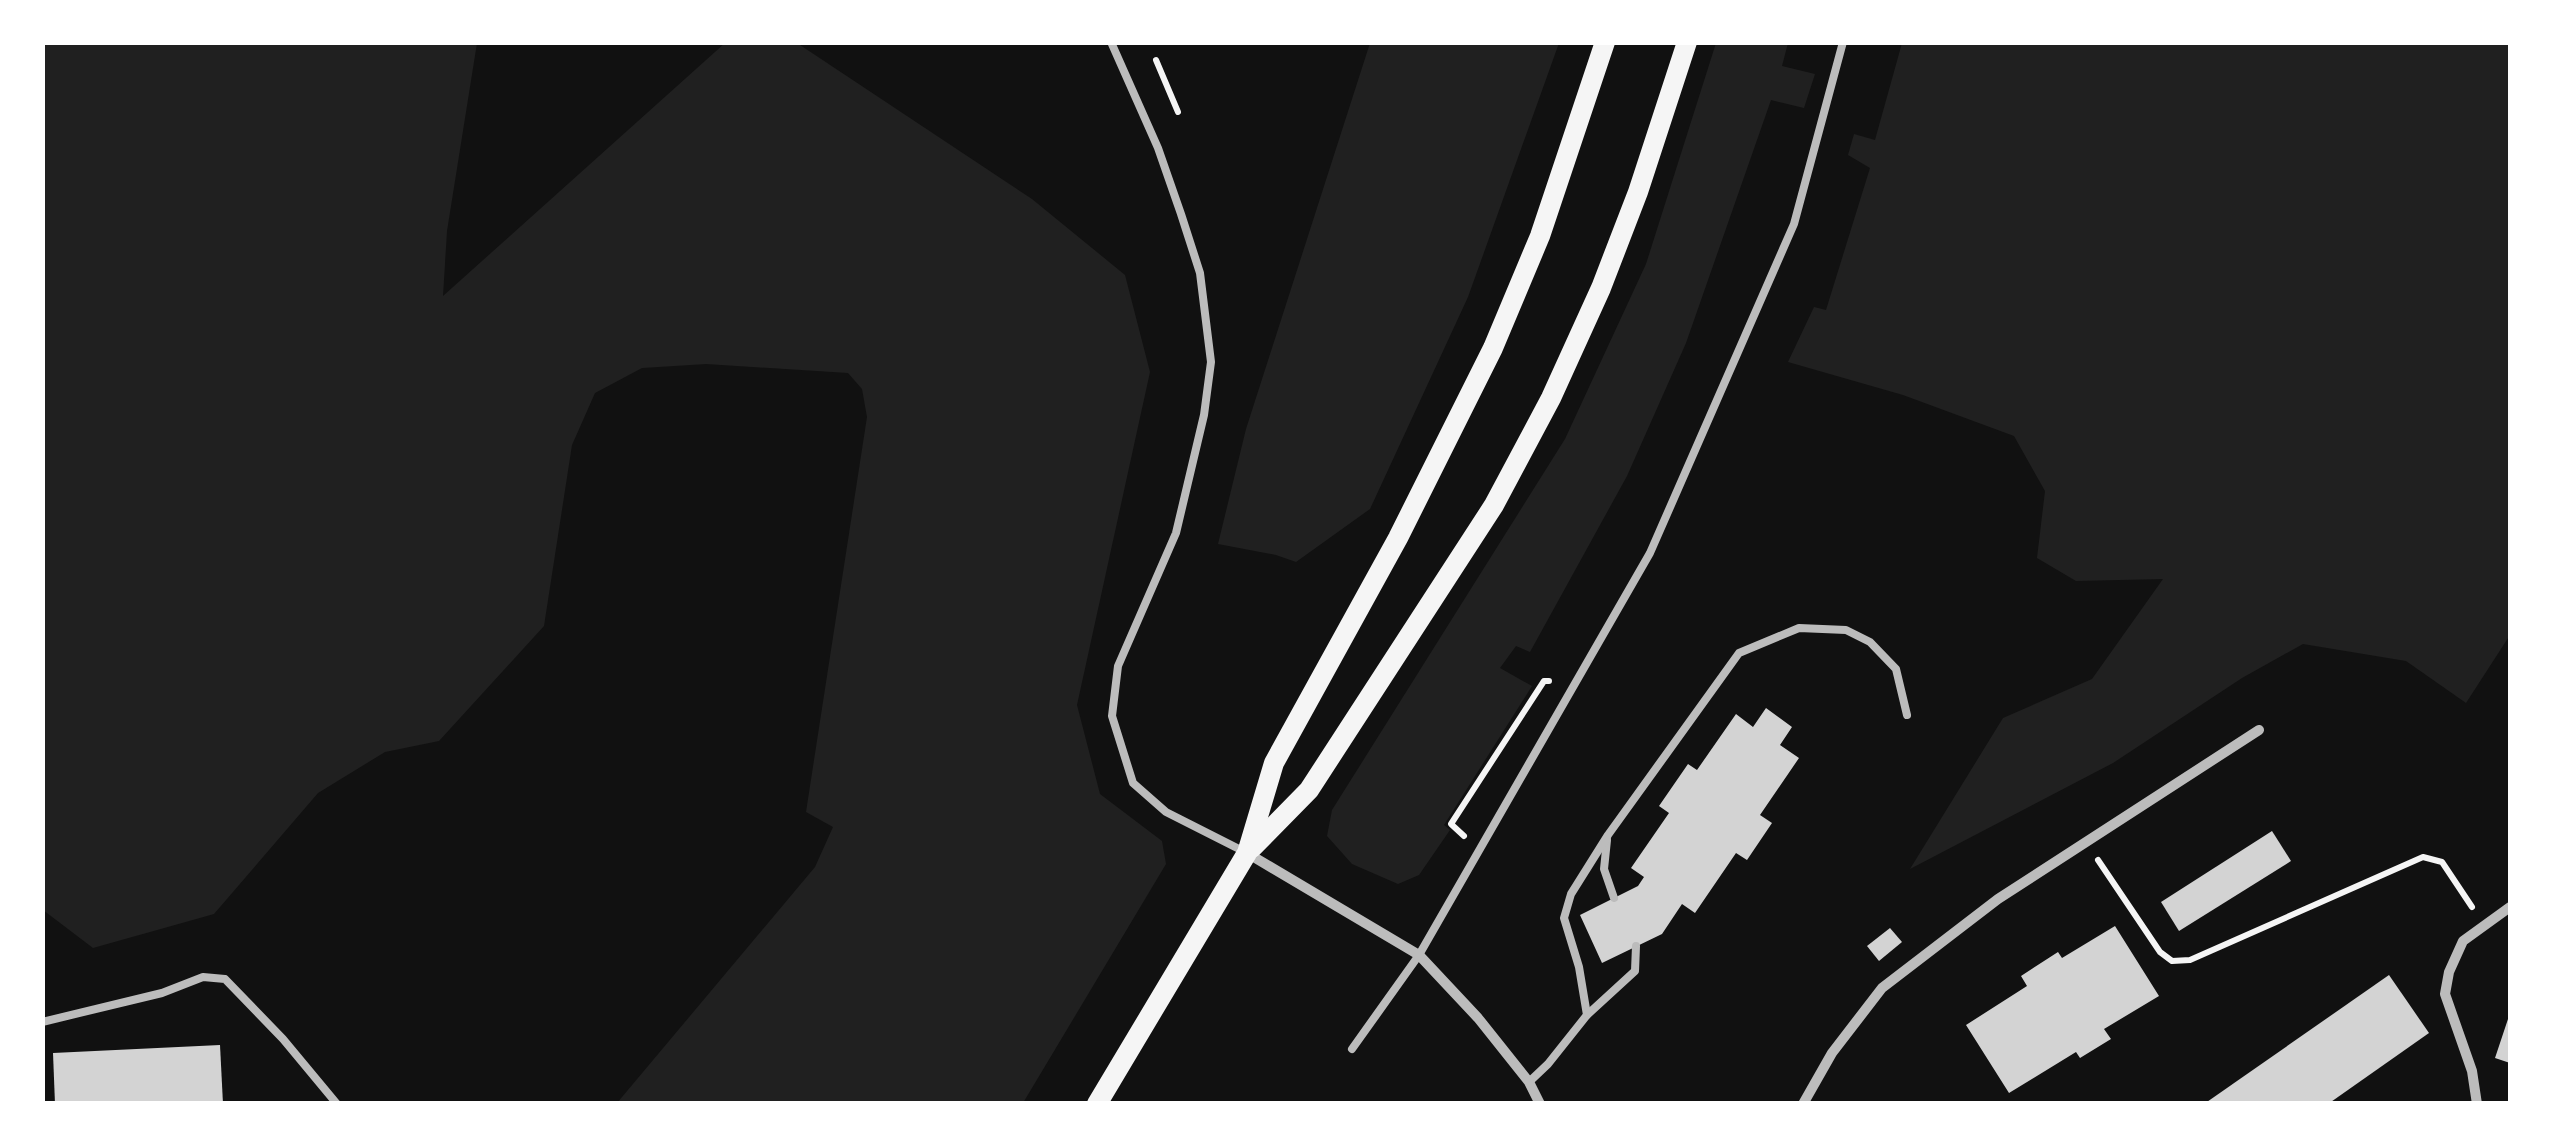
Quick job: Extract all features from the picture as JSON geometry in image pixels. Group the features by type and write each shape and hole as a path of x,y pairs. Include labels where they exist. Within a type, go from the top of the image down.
{"main road":[{"path":"1247,853 1274,763 1398,538 1494,348 1540,236 1605,42"},
{"path":"1097,1104 1247,853 1309,790 1494,504 1551,398 1601,288 1638,192 1686,42"}],"street":[{"path":"1803,1104 1832,1053 1882,988 1998,899 2259,730"},
{"path":"1247,853 1419,956 1478,1018 1529,1082 1540,1104"},
{"path":"2477,1104 2472,1071 2445,994 2448,972 2462,941 2510,907"}],"lane":[{"path":"1111,42 1158,148 1186,228 1200,273 1212,362 1204,415 1176,533 1118,666 1112,716 1133,783 1166,812 1247,853"},
{"path":"1352,1050 1419,956 1650,553 1794,224 1843,42"},
{"path":"1587,1015 1579,967 1564,918 1571,894 1739,652 1799,628 1846,630 1870,642 1896,669 1907,716"},
{"path":"1608,836 1604,868 1614,898"},
{"path":"1529,1082 1587,1015 1635,972 1636,946"},
{"path":"42,1022 162,994 203,977 225,978 337,1104"}],"path":[{"path":"1156,60 1178,112"},
{"path":"1479,851 1452,824 1544,681 1577,680"},
{"path":"2086,842 2160,952 2172,962 2190,960 2423,857 2442,862 2484,925"}],"shaded area":[{"path":"43,43 477,43 447,231 443,296 725,43 797,43 1032,199 1125,275 1150,372 1077,705 1100,794 1162,841 1166,864 1023,1103 617,1103 815,867 833,827 806,812 867,417 862,389 848,373 706,364 642,368 595,393 572,445 544,626 439,741 385,752 318,793 214,914 93,948 43,910"},
{"path":"1370,43 1559,43 1468,297 1370,509 1296,562 1218,544 1246,429"},
{"path":"1716,43 1788,43 1782,66 1815,74 1804,108 1771,100 1686,343 1627,476 1530,652 1516,646 1500,668 1532,686 1444,825 1450,830 1419,875 1398,884 1352,864 1327,836 1332,810 1565,439 1646,264"},
{"path":"1902,43 2510,43 2510,635 2466,703 2406,661 2303,644 2242,678 2113,763 1910,869 2003,718 2092,679 2163,579 2076,581 2037,558 2045,491 2014,436 1903,395 1788,362 1814,307 1826,310 1870,168 1848,155 1854,134 1875,140"}],"building":[{"path":"1766,708 1792,727 1780,745 1799,758 1760,815 1772,823 1747,860 1736,853 1695,913 1682,904 1662,934 1602,963 1580,915 1638,886 1644,877 1631,868 1669,813 1659,806 1688,764 1697,770 1736,714 1753,727"},
{"path":"2272,831 2291,861 2179,931 2161,902"},
{"path":"2115,926 2159,996 2104,1029 2111,1039 2080,1058 2076,1052 2009,1093 1966,1025 2027,986 2021,976 2058,952 2062,958"},
{"path":"1890,928 1902,942 1879,961 1867,946"},
{"path":"2389,975 2429,1033 2328,1104 2204,1104"},
{"path":"2510,1013 2510,1063 2495,1058"},
{"path":"220,1045 223,1104 55,1104 53,1053"}]}
